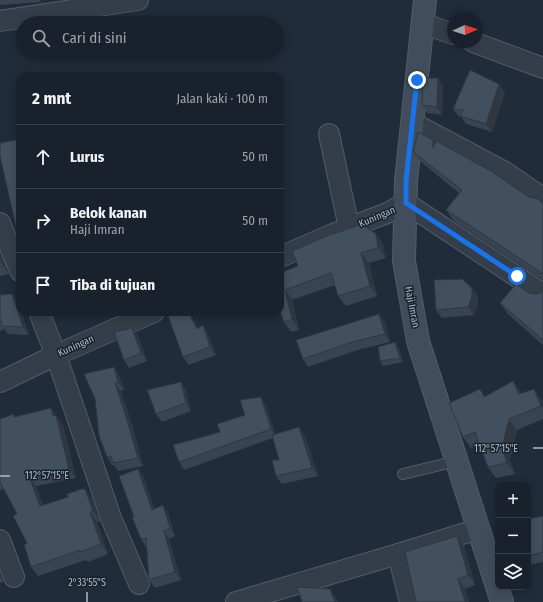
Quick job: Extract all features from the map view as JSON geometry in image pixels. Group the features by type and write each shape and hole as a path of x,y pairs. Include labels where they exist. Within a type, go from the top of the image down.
{"street":[{"path":"33,16 138,0"},
{"name":"Haji Imran","path":"425,0 406,181 404,261 408,293 418,341 502,602"},
{"path":"0,21 16,19"},
{"path":"422,22 447,32"},
{"path":"483,46 543,68"},
{"path":"413,123 506,172 543,198"},
{"path":"329,134 349,228"},
{"path":"406,203 543,294"},
{"name":"Kuningan","path":"284,255 387,213 406,203"},
{"path":"0,224 16,262"},
{"path":"41,316 56,355 111,518 139,584"},
{"name":"Kuningan","path":"0,382 56,355 145,316"},
{"path":"236,602 283,595 398,554 478,529"},
{"path":"0,540 14,577"},
{"path":"398,554 410,602"}],"lane":[{"path":"403,474 456,461"}],"building":[{"path":"470,70 499,84 486,124 460,116 463,110 453,109"},
{"path":"423,78 438,78 437,107 422,105"},
{"path":"418,132 433,140 433,148 436,141 491,171 529,197 538,199 543,204 543,275 446,210 462,190 413,152"},
{"path":"16,140 16,227 0,156 0,143"},
{"path":"362,224 376,234 378,248 361,253 370,286 338,296 331,273 285,290 292,319 284,322 282,316 284,316 284,271 298,266 292,251 327,236"},
{"path":"0,258 3,266 0,267"},
{"path":"462,279 472,288 472,297 468,307 436,310 434,280"},
{"path":"516,284 529,293 535,294 543,291 543,340 500,303"},
{"path":"12,294 16,306 16,316 19,316 23,327 2,326 1,320 0,321 0,295"},
{"path":"379,314 385,334 352,342 303,359 296,340"},
{"path":"168,316 190,316 197,329 203,325 210,347 183,357"},
{"path":"132,328 141,353 124,360 114,332"},
{"path":"395,342 400,358 380,361 378,347"},
{"path":"114,367 118,382 115,383 138,458 113,463 111,456 107,457 99,436 95,399 84,374"},
{"path":"513,381 519,394 534,389 541,406 509,419 502,448 507,463 488,467 475,432 463,437 449,403 480,389 484,397"},
{"path":"181,382 186,403 156,414 147,390"},
{"path":"261,397 271,429 179,462 173,445 220,432 217,424 245,415 240,400"},
{"path":"51,408 53,416 56,415 69,469 29,476 40,506 68,497 67,494 85,489 93,511 90,512 101,544 81,552 80,550 31,567 24,545 27,543 13,516 17,514 0,482 0,419 13,414 14,417"},
{"path":"299,427 312,468 276,476 272,460 279,460 272,435"},
{"path":"138,469 152,510 163,505 170,528 164,531 175,572 149,580 146,538 141,539 132,517 134,517 119,476"},
{"path":"543,516 543,552 531,555 531,554 531,518"},
{"path":"457,536 468,575 458,579 465,602 416,602 405,552"},
{"path":"297,587 330,589 335,602 302,602"}],"route":[{"path":"417,80 406,181 406,203 517,276"}]}
